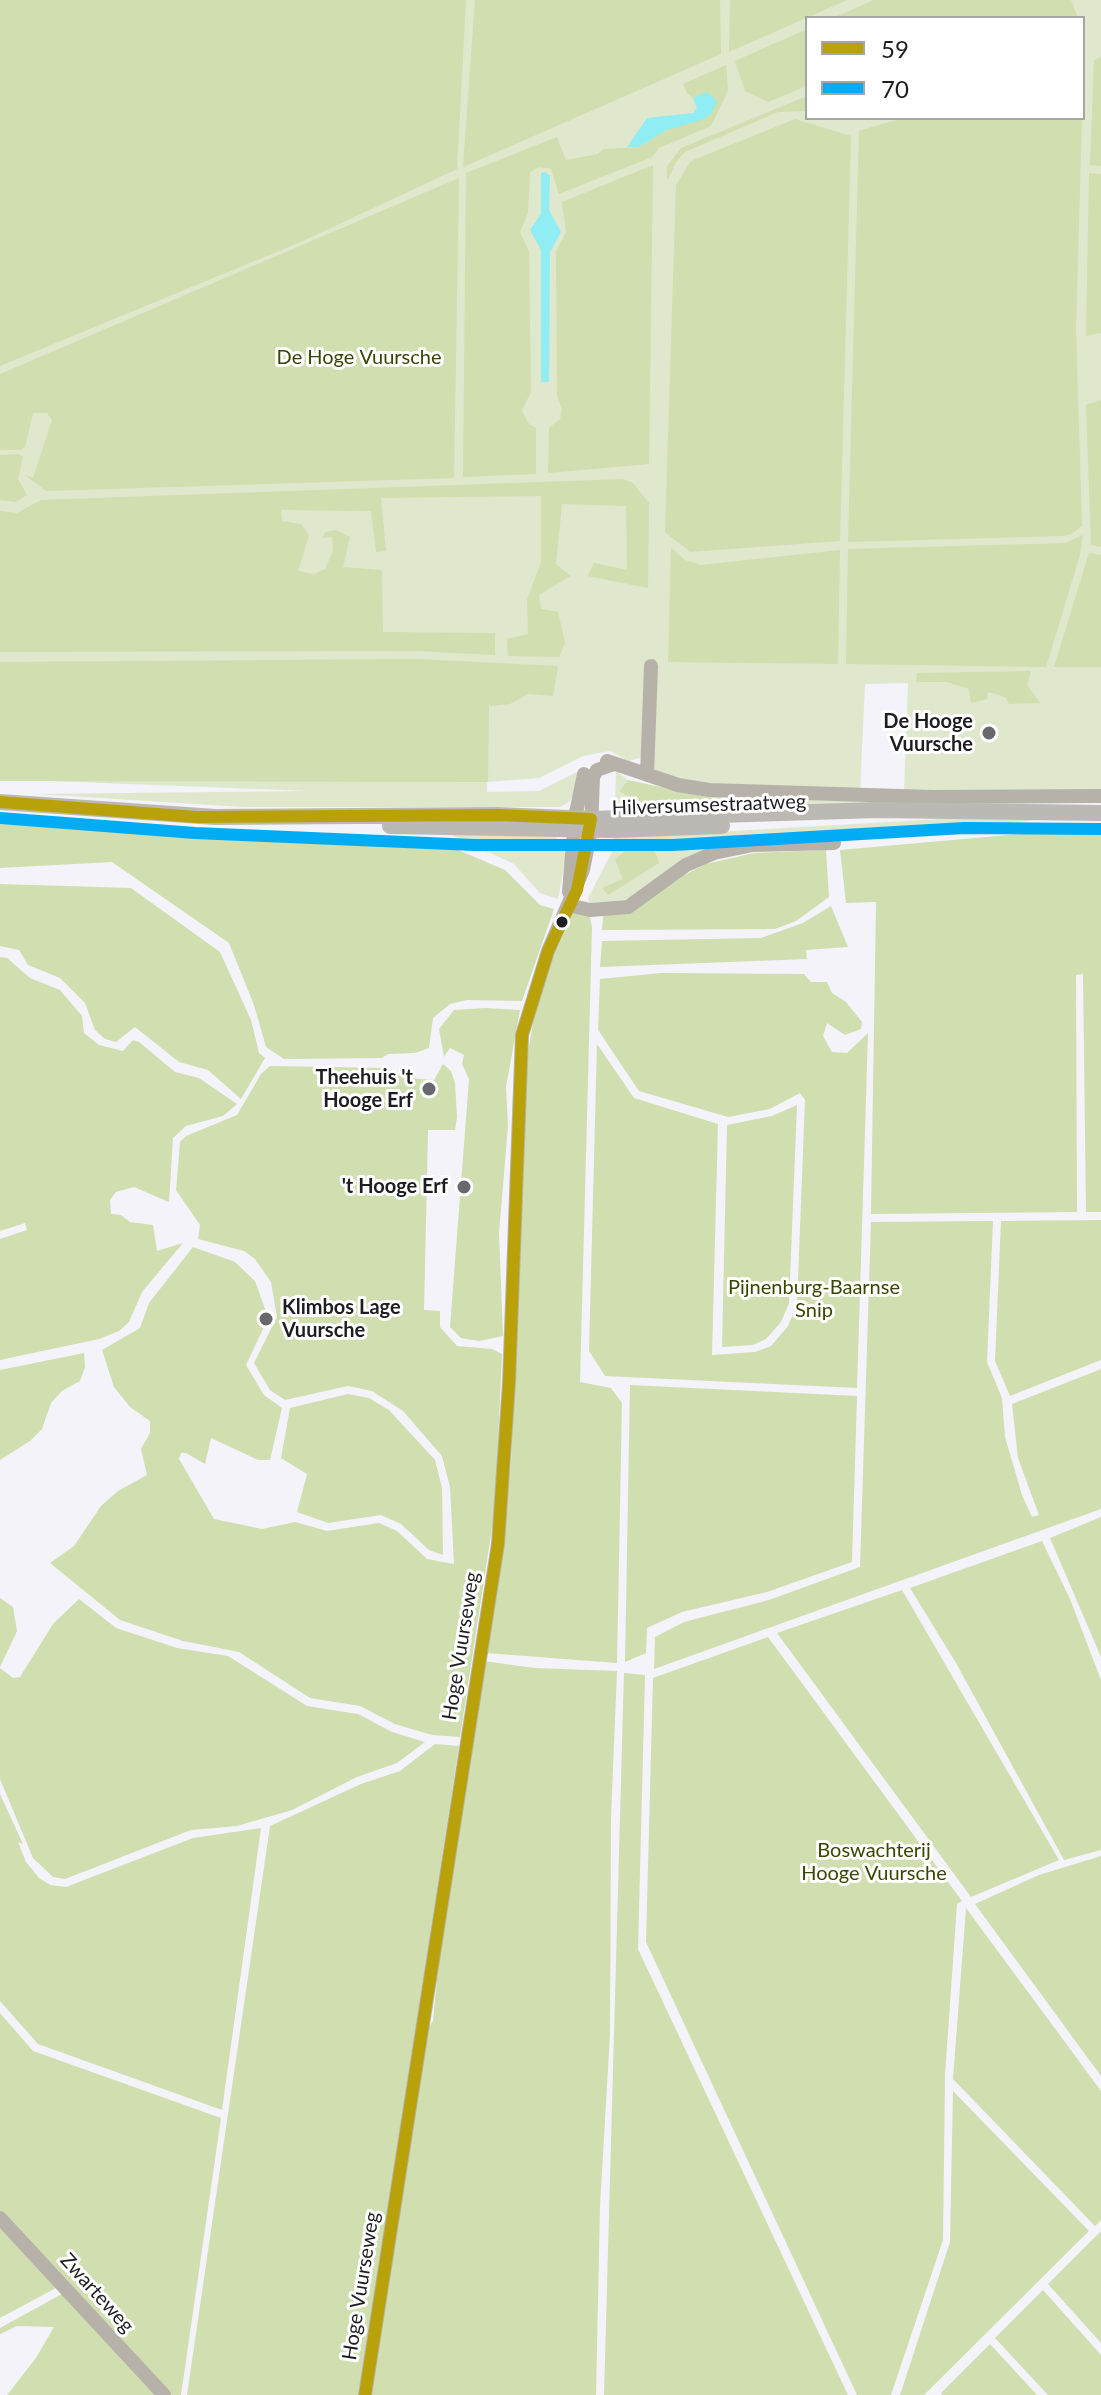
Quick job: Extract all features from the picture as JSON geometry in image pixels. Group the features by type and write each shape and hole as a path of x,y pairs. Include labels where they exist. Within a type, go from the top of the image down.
{"main road":[{"name":"Hilversumsestraatweg","path":"0,802 429,828 583,824 674,829 964,812 1101,813"}],"street":[{"path":"647,775 651,666"},
{"name":"Hilversumsestraatweg","path":"583,824 593,777 597,770 614,764 709,790 916,796 1101,796"},
{"name":"Hoge Vuurseweg","path":"365,2395 498,1544 509,1383 522,1035 531,1000 568,905 583,824"},
{"name":"Hilversumsestraatweg","path":"568,905 590,910 628,907 686,865 714,853 753,845 834,843"},
{"name":"Zwarteweg","path":"0,2218 164,2395"}],"green space":[{"name":"De Hoge Vuursche","path":"0,0 1101,0 1101,794 904,793 908,683 865,684 860,792 745,788 672,779 656,770 645,756 629,761 610,751 583,756 539,778 488,782 488,747 487,792 539,791 577,772 575,792 569,802 560,807 243,807 37,794 308,791 0,779"},
{"path":"0,0 466,0 457,169 303,241 0,366"},
{"path":"475,0 720,0 721,54 463,167"},
{"path":"730,0 847,0 805,16 729,52"},
{"path":"874,0 1071,0 1077,16 838,16"},
{"path":"805,30 805,87 768,102 745,91 735,61"},
{"path":"1101,57 1101,166 1090,165 1094,60"},
{"path":"726,65 728,90 711,126 659,148 652,157 559,194 551,169 539,167 530,172 528,213 520,232 529,251 531,392 522,410 528,423 536,428 536,474 463,477 466,173 557,137 566,160 598,154 603,149 639,147 666,130 711,114 687,93 683,84"},
{"path":"805,97 805,111 778,112 685,152 667,181 667,166 681,148"},
{"path":"795,119 851,136 840,541 690,552 665,532 676,185 691,161"},
{"path":"896,120 1082,120 1076,328 1082,526 1073,533 1064,536 848,542 859,131"},
{"path":"653,165 649,464 548,473 549,428 560,419 562,410 557,395 556,252 566,232 562,202"},
{"path":"1089,173 1101,174 1101,333 1086,336"},
{"path":"459,178 454,478 46,491 25,475 33,478 52,420 47,413 33,413 25,447 0,450 0,374"},
{"path":"1101,400 1101,547 1091,545 1086,405"},
{"path":"19,454 23,457 18,479 27,495 16,502 0,500 0,455"},
{"path":"623,479 633,483 649,503 648,588 588,576 594,563 627,570 626,506 562,504 556,564 570,576 539,595 541,609 558,612 565,643 559,657 508,656 507,639 528,634 527,600 541,562 541,496 381,498 386,551 376,552 371,511 281,510 282,521 301,524 309,535 298,571 314,574 325,569 333,551 332,537 323,538 325,532 336,530 350,537 343,567 382,570 383,632 495,633 495,655 417,651 0,652 0,511 17,513 41,500"},
{"path":"1083,535 1080,555 1046,667 846,664 848,549 1065,543"},
{"path":"671,548 685,560 701,565 840,550 838,664 668,662"},
{"path":"1089,553 1101,555 1101,667 1054,667"},
{"path":"417,659 558,666 553,696 528,694 510,704 489,706 488,782 0,781 0,662"},
{"path":"1031,671 1027,685 1040,703 1009,704 1005,697 988,692 987,699 971,703 969,689 947,682 916,682 917,673"},
{"path":"616,771 628,780 619,791 682,805 727,795 921,801 615,812"},
{"path":"628,780 722,798 682,805 643,804 619,791"},
{"path":"0,813 79,823 381,840 458,850 505,870 540,905 554,909 522,1001 467,1000 450,1004 433,1018 429,1048 415,1053 388,1054 382,1058 284,1059 266,1047 254,1005 229,943 112,862 0,868"},
{"path":"992,816 1035,820 917,833 755,840 624,900 589,903 588,898 612,852 615,832 682,834"},
{"path":"1101,829 1101,1212 1086,1212 1083,974 1076,975 1077,1212 871,1214 876,902 846,903 840,850"},
{"path":"450,834 552,834 561,842 566,856 558,899 540,893 514,864"},
{"path":"653,846 659,863 608,895 602,888 623,879 615,859 628,849"},
{"path":"826,850 829,897 796,921 775,929 602,930 603,916 706,864 754,853"},
{"path":"0,884 131,888 220,952 251,1020 259,1053 265,1058 241,1099 208,1070 179,1062 135,1027 116,1042 105,1039 95,1030 85,1003 60,978 28,965 19,950 0,946"},
{"path":"831,906 848,947 806,950 807,959 600,967 602,941 761,938 803,923"},
{"path":"573,908 589,913 592,927 580,1382 611,1388 622,1403 617,1663 486,1653 511,1464 527,1058 534,1017 557,944"},
{"path":"0,957 7,958 30,978 60,990 82,1016 84,1033 99,1045 123,1051 133,1040 139,1042 175,1072 199,1078 237,1104 223,1116 186,1126 173,1138 169,1202 134,1187 116,1192 110,1200 111,1214 121,1215 130,1222 153,1225 157,1251 183,1243 142,1292 129,1322 119,1331 99,1339 0,1360 0,1239 27,1230 25,1223 0,1231"},
{"name":"Pijnenburg-Baarnse Snip","path":"661,973 804,974 811,982 827,982 832,993 846,1002 862,1022 861,1029 845,1035 827,1023 823,1036 832,1052 847,1053 868,1033 857,1388 605,1376 589,1351 597,1044 634,1098 718,1124 712,1355 755,1352 771,1346 788,1326 797,1305 805,1100 800,1093 770,1109 728,1117 639,1091 598,1030 600,979"},
{"path":"454,1010 520,1010 506,1087 508,1126 499,1233 503,1336 479,1341 461,1338 450,1327 469,1079 462,1064 464,1055 450,1048 444,1057 439,1029"},
{"path":"443,1064 451,1071 455,1083 457,1117 455,1130 428,1130 424,1310 440,1311 440,1327 457,1346 492,1349 502,1354 495,1508 460,1737 432,1735 395,1724 360,1706 310,1698 239,1652 183,1641 120,1620 50,1563 74,1546 101,1506 118,1491 147,1475 141,1449 150,1433 150,1421 130,1407 114,1387 102,1350 140,1328 149,1303 193,1247 235,1262 255,1281 265,1309 264,1327 246,1365 264,1395 282,1408 270,1460 258,1460 211,1438 205,1464 181,1453 179,1459 214,1519 262,1529 295,1522 327,1531 379,1523 397,1531 427,1559 454,1564 450,1487 442,1456 403,1411 372,1391 348,1386 285,1400 270,1390 254,1363 277,1317 271,1282 255,1259 244,1251 198,1239 200,1225 176,1190 180,1142 186,1136 237,1115 261,1074 270,1066 387,1068 408,1078 434,1080"},
{"path":"797,1105 789,1303 781,1322 766,1339 753,1345 722,1347 727,1125 772,1116"},
{"path":"1101,1220 1101,1360 1010,1396 995,1361 1001,1221"},
{"path":"993,1221 987,1362 1002,1398 1005,1437 1022,1495 1032,1517 1039,1515 1018,1458 1012,1404 1101,1369 1101,1509 654,1669 655,1637 684,1622 769,1600 860,1567 871,1222"},
{"path":"84,1353 85,1367 80,1381 62,1391 51,1403 42,1429 30,1441 0,1460 0,1370"},
{"path":"630,1385 857,1396 852,1562 767,1592 682,1612 647,1628 646,1653 625,1662"},
{"path":"348,1394 369,1398 389,1410 435,1460 442,1488 443,1555 429,1550 401,1524 381,1515 328,1523 297,1512 307,1474 281,1458 290,1408"},
{"path":"1101,1517 1101,1657 1050,1538"},
{"path":"1042,1541 1070,1599 1101,1680 1101,1850 1064,1860 956,1663 910,1588"},
{"path":"902,1590 1059,1860 971,1897 777,1633"},
{"path":"0,1598 13,1607 17,1631 0,1667"},
{"path":"79,1599 116,1628 177,1648 228,1656 307,1706 358,1714 392,1732 425,1742 397,1763 357,1777 292,1810 237,1826 191,1830 65,1879 53,1877 33,1858 0,1779 0,1668 13,1678 20,1677 53,1624"},
{"name":"Boswachterij Hooge Vuursche","path":"768,1637 962,1901 957,1904 945,2075 943,2240 891,2395 857,2395 646,1942 653,1678"},
{"path":"484,1661 534,1668 617,1671 611,1817 610,2034 600,2206 596,2395 370,2395 428,2028 433,2021 440,1948"},
{"path":"624,1673 645,1675 638,1949 848,2395 604,2395"},
{"path":"435,1744 459,1746 359,2395 187,2395 270,1826 361,1784 400,1771"},
{"path":"0,1794 23,1844 18,1842 26,1862 39,1878 50,1885 66,1887 193,1838 261,1828 222,2110 38,2044 0,2001"},
{"path":"1101,1856 1101,2076 975,1904 1039,1875"},
{"path":"966,1908 1101,2091 1101,2220 1095,2226 953,2079"},
{"path":"0,2013 33,2051 221,2118 181,2395 169,2395 0,2213"},
{"path":"953,2091 1089,2231 924,2395 900,2395 950,2242"},
{"path":"0,2228 56,2288 0,2318"},
{"path":"1101,2231 1101,2343 1048,2284"},
{"path":"1043,2290 1101,2355 1101,2395 1048,2395 995,2338"},
{"path":"62,2294 157,2395 7,2395 36,2358 54,2327 17,2326 0,2334 0,2328"},
{"path":"990,2344 1037,2395 942,2395 941,2393"}],"water":[{"path":"707,92 717,101 711,114 702,120 666,130 639,147 627,147 647,118 693,113 697,108 693,98"},
{"path":"541,173 550,176 549,210 561,232 550,252 549,382 541,382 541,250 530,230 541,214"}],"transit line":[{"name":"59","path":"0,802 196,817 498,815 591,819 577,890 548,951 522,1035 509,1383 498,1544 365,2395"},
{"name":"70","path":"0,818 195,833 474,845 674,845 964,828 1101,829"}],"place":[{"name":"De Hooge Vuursche","path":"989,733"},
{"name":"Theehuis 't Hooge Erf","path":"429,1089"},
{"name":"'t Hooge Erf","path":"464,1187"},
{"name":"Klimbos Lage Vuursche","path":"266,1319"}]}
